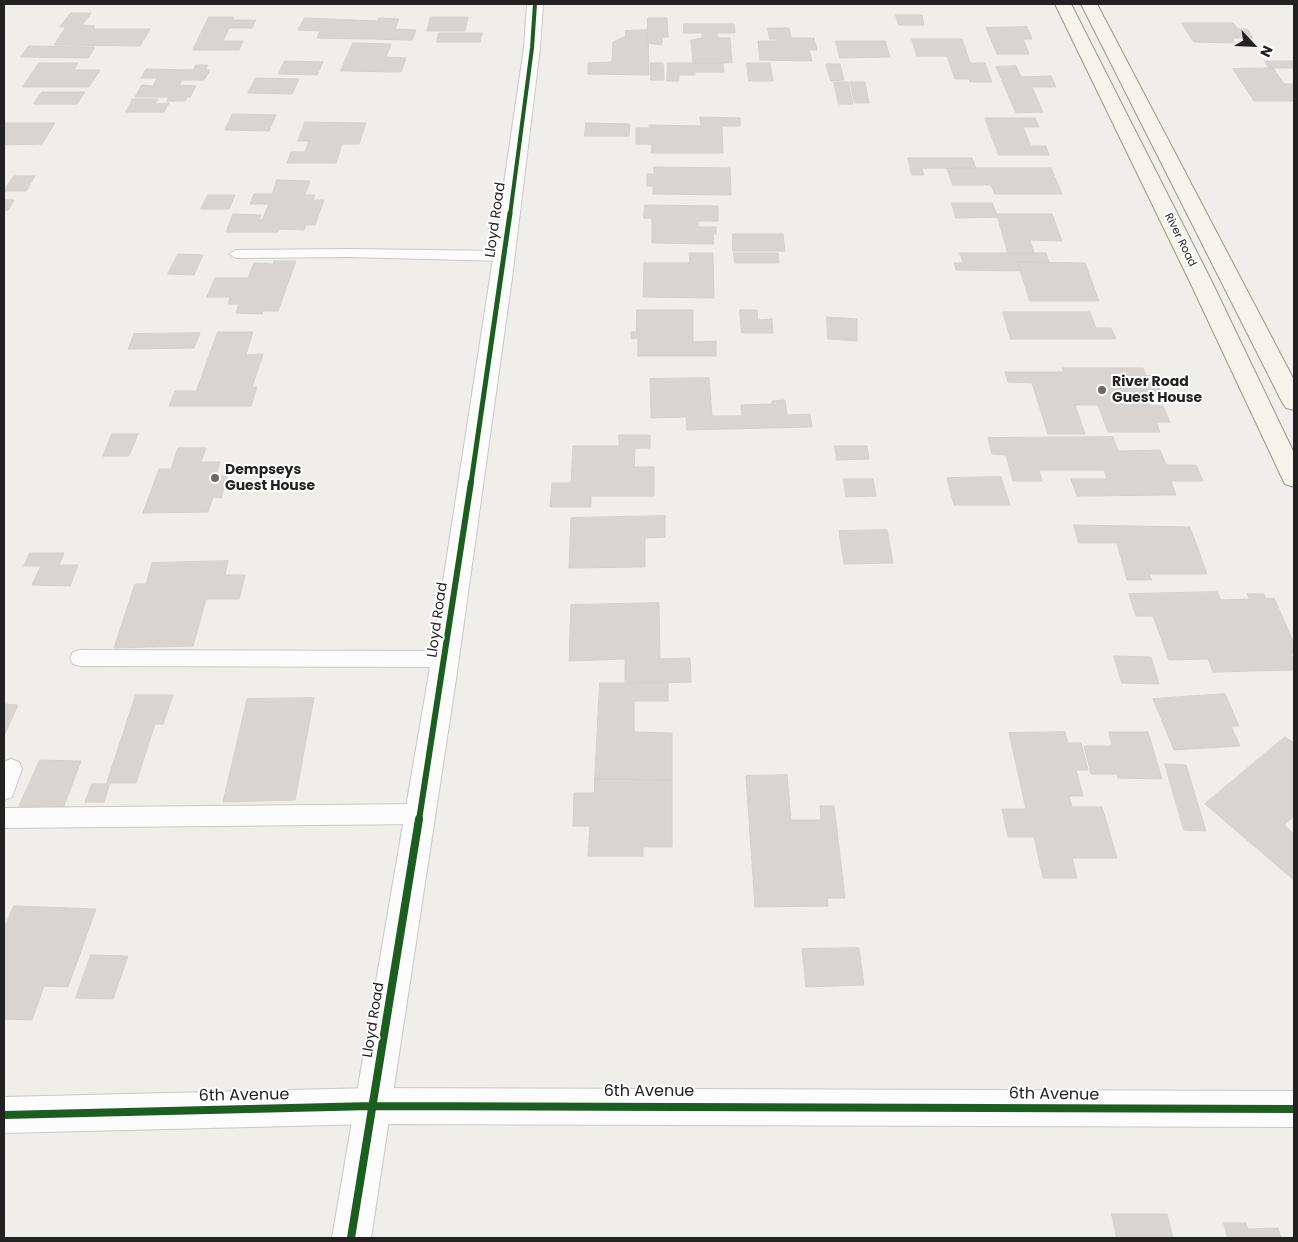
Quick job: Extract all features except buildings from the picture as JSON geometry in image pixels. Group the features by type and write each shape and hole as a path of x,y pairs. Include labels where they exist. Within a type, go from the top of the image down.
{"main road":[{"name":"River Road","path":"1063,4 1160,200 1284,435 1294,478"},
{"path":"1089,4 1294,402"},
{"path":"1160,200 1191,199"}],"street":[{"name":"Lloyd Road","path":"351,1238 445,660 504,256 532,48 535,4"},
{"name":"6th Avenue","path":"4,1115 372,1106 1294,1109"}],"lane":[{"path":"236,254 349,253 504,256"},
{"path":"80,658 445,660"},
{"path":"4,790 11,769"},
{"path":"4,818 420,814"}],"cycle path":[{"path":"351,1238 442,679 501,278 532,48 535,4"},
{"path":"4,1115 372,1106 1294,1109"}],"place":[{"name":"River Road Guest House","path":"1102,390"},
{"name":"Dempseys Guest House","path":"215,478"}]}
